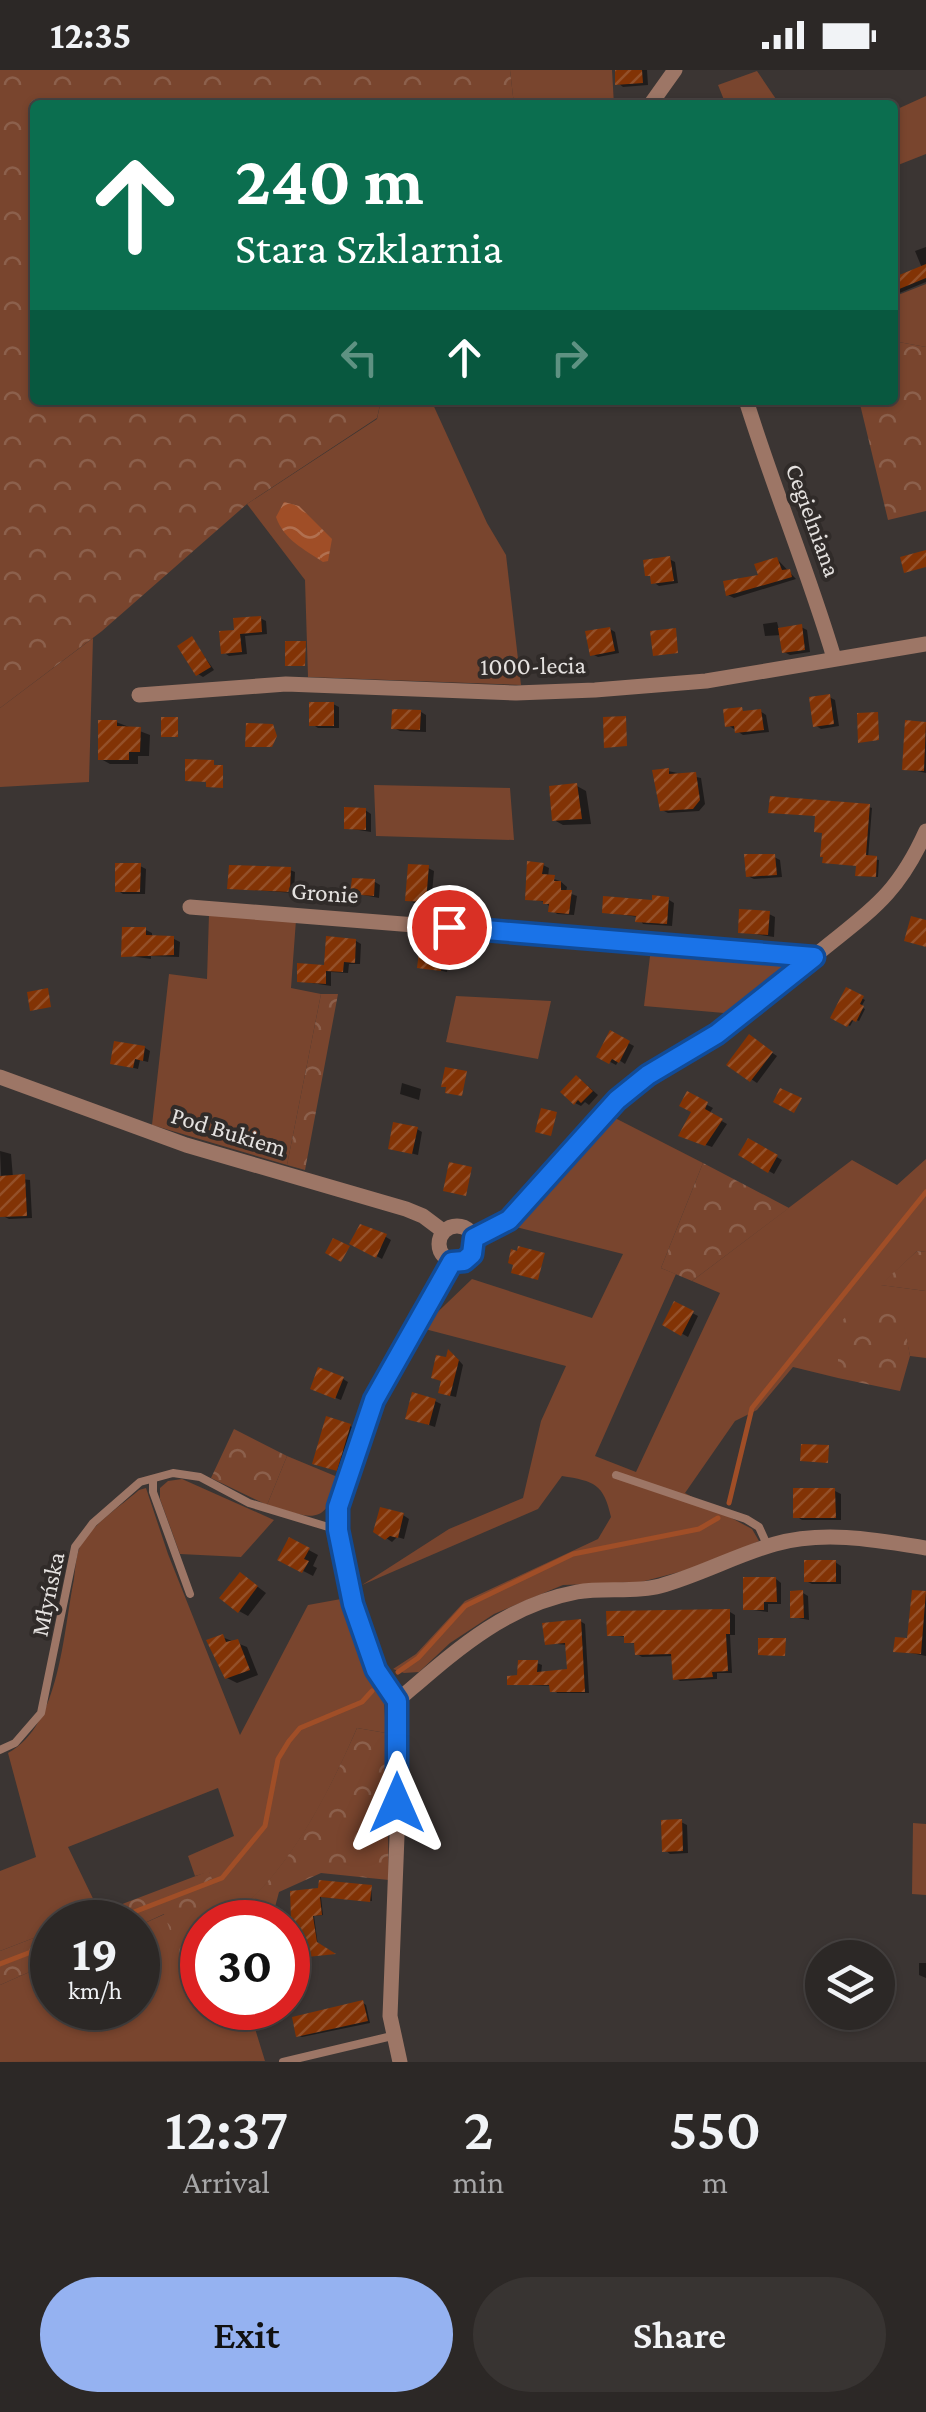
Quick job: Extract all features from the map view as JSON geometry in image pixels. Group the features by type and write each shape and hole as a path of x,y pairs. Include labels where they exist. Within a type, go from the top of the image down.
{"street":[{"path":"654,100 675,70"},
{"name":"Cegielniana","path":"748,405 807,569 834,658"},
{"name":"1000-lecia","path":"139,695 286,684 481,692 595,690 706,681 926,644"},
{"path":"474,1238 509,1220 617,1100 648,1075 717,1034 890,894 926,831"},
{"name":"Gronie","path":"190,907 814,957"},
{"name":"Pod Bukiem","path":"0,1076 186,1146 406,1209 423,1216 443,1232"},
{"path":"458,1225 468,1229 474,1238 472,1254 464,1261 452,1262 439,1249 443,1232 458,1225"},
{"path":"400,2062 390,2016 397,1701 376,1670 353,1604 338,1530 338,1507 374,1400 452,1262"},
{"path":"397,1701 466,1642 501,1618 536,1604 578,1592 654,1588 768,1546 825,1536 926,1548"}],"lane":[{"path":"190,1594 153,1492 153,1478 173,1473 200,1477 248,1504 338,1530"},
{"path":"616,1475 746,1520 759,1527 768,1546"},
{"name":"Młyńska","path":"0,1750 15,1743 41,1714 75,1547 93,1524 140,1482 153,1478"},
{"path":"283,2062 392,2036"}],"green space":[{"path":"0,70 510,70 513,100 30,100 30,405 380,405 377,418 247,504 102,631 0,708"},
{"path":"510,70 612,70 614,100 513,100"},
{"path":"757,71 777,100 724,100 718,85"},
{"path":"926,96 926,154 898,165 898,109"},
{"path":"926,284 926,347 898,342 898,295"},
{"path":"898,342 926,347 926,511 888,520 860,405 898,405"},
{"path":"380,405 433,405 487,523 506,555 521,685 308,677 305,580 247,504 377,419"},
{"path":"93,638 89,782 0,787 0,708"},
{"path":"374,785 510,788 514,840 376,836"},
{"path":"209,914 296,920 291,988 321,994 287,1165 152,1125 169,974 207,979"},
{"path":"651,948 784,959 790,966 724,1013 644,1006"},
{"path":"321,994 338,994 305,1170 287,1165"},
{"path":"456,996 551,1001 538,1059 446,1042"},
{"path":"615,1118 703,1163 661,1268 676,1274 595,1456 636,1472 720,1293 692,1281 852,1160 897,1185 926,1159 926,1252 917,1251 881,1285 926,1291 926,1358 910,1356 902,1318 838,1358 838,1378 793,1367 757,1410 735,1421 685,1493 752,1529 759,1541 702,1566 641,1582 563,1585 494,1614 450,1643 419,1672 393,1669 416,1654 465,1601 598,1539 611,1517 605,1497 596,1486 562,1476 538,1509 362,1585 449,1529 523,1498 541,1421 566,1366 421,1328 472,1279 592,1318 623,1254 512,1226"},
{"path":"703,1163 789,1208 692,1281 661,1268"},
{"path":"917,1251 926,1252 926,1291 880,1285"},
{"path":"858,1305 903,1318 910,1356 900,1391 838,1378 838,1358 822,1340"},
{"path":"234,1429 287,1456 267,1505 211,1478"},
{"path":"287,1456 340,1478 321,1513 305,1515 267,1505"},
{"path":"182,1479 274,1520 241,1557 180,1554 160,1499 160,1488 168,1481"},
{"path":"146,1488 240,1735 308,1605 341,1599 355,1644 384,1702 386,1733 357,1728 304,1833 251,1900 219,1900 209,1872 195,1876 188,1856 234,1836 218,1788 68,1847 94,1900 30,1900 30,1939 0,1951 0,1871 36,1857 8,1753 39,1722 49,1700 62,1650 79,1549 98,1524"},
{"path":"357,1728 386,1733 389,1880 321,1873 279,1892 277,1900 250,1900 287,1857 333,1779"},
{"path":"913,1823 926,1824 926,1895 912,1894"},
{"path":"209,1871 220,1900 180,1900 180,1957 164,1914 160,1916 160,1900 133,1900"},
{"path":"165,1914 180,1955 180,2030 255,2030 265,2061 0,2062 0,1985 30,1972 30,2030 160,2030 160,1916"},
{"path":"30,1939 30,1972 0,1985 0,1951"}],"water":[{"path":"284,502 299,506 332,539 328,561 309,553 284,532 276,517"}],"building":[{"path":"615,70 642,70 643,83 615,85"},
{"path":"926,264 926,278 898,290 898,276"},
{"path":"926,550 926,567 904,573 900,557"},
{"path":"670,556 674,581 651,584 650,576 645,576 643,560"},
{"path":"777,557 782,570 790,569 792,577 726,596 723,581 758,575 754,564"},
{"path":"261,616 262,632 240,634 242,652 221,654 219,631 234,630 233,618"},
{"path":"802,624 805,650 782,653 778,628"},
{"path":"610,627 615,651 590,656 585,631"},
{"path":"676,628 678,653 653,656 650,631"},
{"path":"192,636 211,667 196,676 177,646"},
{"path":"285,641 306,641 305,666 285,666"},
{"path":"830,694 834,724 813,727 809,697"},
{"path":"309,702 334,702 334,726 309,726"},
{"path":"742,707 743,711 761,709 764,730 735,733 734,726 725,727 723,709"},
{"path":"392,709 421,710 420,730 391,729"},
{"path":"878,712 879,740 858,743 857,713"},
{"path":"626,716 627,746 604,748 603,717"},
{"path":"161,717 178,717 178,737 161,737"},
{"path":"98,720 117,720 117,726 141,727 140,752 129,752 129,760 98,760"},
{"path":"905,720 926,722 924,771 902,770"},
{"path":"246,723 273,724 277,736 272,747 245,747"},
{"path":"185,759 214,760 214,765 223,765 223,788 185,781"},
{"path":"669,768 669,774 696,772 700,800 693,809 660,811 652,770"},
{"path":"577,783 582,819 552,821 549,786"},
{"path":"770,796 870,804 866,855 877,856 876,877 855,876 856,866 822,863 822,833 814,832 815,816 768,813"},
{"path":"344,807 366,808 366,830 344,829"},
{"path":"744,854 775,854 777,875 746,877"},
{"path":"527,861 544,863 542,874 555,875 554,881 561,881 561,890 572,890 569,914 548,912 549,904 543,901 525,900"},
{"path":"115,863 141,863 140,892 115,892"},
{"path":"408,864 429,865 426,902 405,901"},
{"path":"229,865 291,867 290,892 227,889"},
{"path":"352,878 375,879 374,896 350,894"},
{"path":"652,895 669,897 667,924 635,922 636,916 602,913 603,896 652,900"},
{"path":"739,909 770,911 768,935 738,933"},
{"path":"911,916 926,920 926,947 904,941"},
{"path":"122,927 146,927 146,935 174,936 174,955 121,957"},
{"path":"326,936 356,939 355,963 344,962 343,972 326,971 326,984 297,982 297,963 324,965"},
{"path":"420,943 444,946 441,971 417,968"},
{"path":"846,987 864,996 856,1022 852,1020 847,1027 830,1018"},
{"path":"48,988 51,1007 30,1011 27,992"},
{"path":"610,1030 630,1041 619,1063 612,1059 609,1064 596,1057"},
{"path":"749,1034 773,1052 750,1082 726,1065"},
{"path":"114,1041 145,1046 143,1061 135,1059 133,1068 110,1064"},
{"path":"445,1067 467,1071 462,1096 445,1093 446,1087 441,1087"},
{"path":"576,1075 593,1091 574,1105 560,1092"},
{"path":"780,1088 802,1098 794,1113 773,1102"},
{"path":"687,1091 708,1102 705,1109 723,1119 705,1146 678,1136 691,1112 679,1106"},
{"path":"541,1108 557,1112 551,1136 535,1132"},
{"path":"393,1122 418,1127 412,1154 388,1149"},
{"path":"748,1138 778,1155 768,1173 738,1155"},
{"path":"449,1162 472,1167 466,1196 443,1191"},
{"path":"25,1174 27,1216 0,1217 0,1176"},
{"path":"360,1224 387,1234 376,1258 349,1244"},
{"path":"333,1238 350,1246 341,1262 325,1253"},
{"path":"518,1246 545,1253 538,1280 511,1273 511,1249 517,1251"},
{"path":"674,1301 694,1311 681,1336 662,1325"},
{"path":"448,1349 459,1360 450,1396 438,1393 441,1381 431,1378 436,1355 446,1357"},
{"path":"318,1367 344,1377 335,1399 310,1389"},
{"path":"412,1392 436,1399 429,1425 405,1419"},
{"path":"326,1416 351,1424 337,1471 312,1464"},
{"path":"801,1444 829,1445 828,1463 800,1461"},
{"path":"793,1488 835,1488 836,1518 793,1518"},
{"path":"380,1507 404,1513 398,1538 390,1536 385,1540 373,1532"},
{"path":"289,1537 310,1548 304,1559 309,1561 302,1573 277,1560"},
{"path":"804,1560 836,1560 836,1582 804,1582"},
{"path":"240,1572 258,1586 238,1613 219,1598"},
{"path":"743,1577 776,1577 777,1602 764,1602 764,1610 743,1610"},
{"path":"803,1590 804,1618 790,1618 790,1591"},
{"path":"912,1590 926,1591 921,1654 893,1652 895,1637 907,1638"},
{"path":"730,1609 730,1634 726,1634 728,1671 712,1672 713,1677 673,1680 671,1654 635,1655 634,1643 624,1643 624,1636 607,1636 606,1611"},
{"path":"581,1619 585,1692 550,1692 549,1685 507,1685 507,1676 517,1675 518,1660 538,1660 537,1672 567,1669 565,1643 545,1645 542,1623"},
{"path":"223,1634 226,1642 238,1639 250,1670 225,1679 206,1640"},
{"path":"758,1638 786,1638 785,1656 758,1655"},
{"path":"682,1819 683,1851 662,1852 661,1820"},
{"path":"319,1880 372,1885 370,1902 320,1897 322,1915 313,1916 317,1942 336,1954 310,1957 310,1900 290,1900 290,1891 318,1888"},
{"path":"363,2000 368,2021 296,2037 295,2030 310,2030 310,2013"}],"waterway":[{"path":"729,1503 752,1408 926,1192"},
{"path":"398,1672 418,1658 465,1606 573,1554 699,1529 718,1518"},
{"path":"160,1902 222,1878 265,1826 278,1759 289,1741 300,1728 362,1702 372,1691"},
{"path":"0,1964 30,1952"}],"route":[{"path":"397,1803 397,1701 376,1670 353,1604 338,1530 338,1507 354,1454 390,1366 438,1292 452,1262 464,1261 475,1249 474,1238 509,1220 617,1100 648,1075 717,1034 814,957 449,927"}]}
